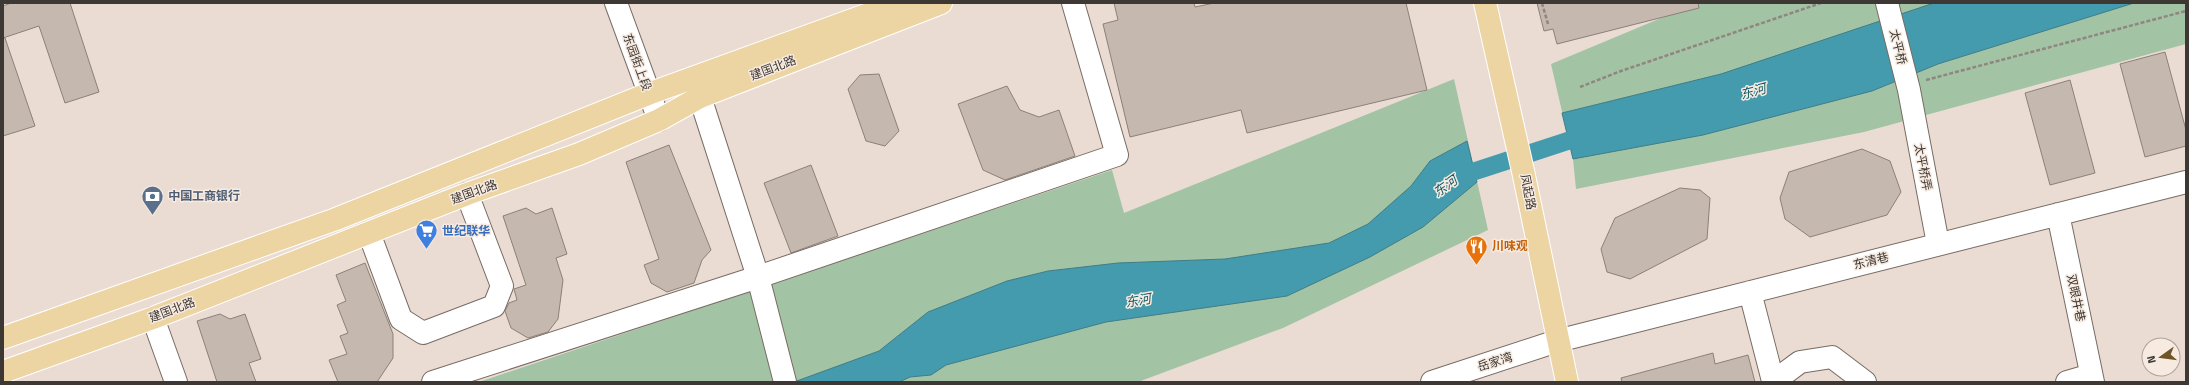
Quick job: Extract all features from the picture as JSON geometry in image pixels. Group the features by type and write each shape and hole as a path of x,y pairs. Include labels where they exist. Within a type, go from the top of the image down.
{"main road":[{"name":"建国北路","path":"3,338 336,219 648,94 899,3"},
{"name":"建国北路","path":"3,372 153,318 467,194 579,154 659,120 700,97 941,3"},
{"name":"凤起路","path":"1485,3 1511,115 1557,341 1567,382"}],"street":[{"name":"东园街上段","path":"616,3 648,94 659,120"},
{"path":"433,382 758,277 1117,154 1073,3"},
{"name":"太平桥","path":"1887,3 1908,90"},
{"name":"太平桥弄","path":"1908,90 1938,244"},
{"path":"700,97 758,277 783,376"},
{"name":"东清巷","path":"1557,341 2186,182"},
{"path":"369,233 401,320 423,333 494,306 502,286 467,194"},
{"name":"双眼井巷","path":"2058,214 2092,379"},
{"path":"1750,292 1773,382 1800,362 1832,357 1865,382"},
{"path":"153,318 176,382"},
{"name":"岳家湾","path":"1432,382 1557,341"},
{"path":"2066,382 2092,379"}],"path":[{"path":"1542,3 1548,24"},
{"path":"1580,87 1636,66 1821,3"},
{"path":"1908,90 1928,80 2186,11"}],"green space":[{"path":"1697,3 2186,3 2186,44 1864,132 1576,189 1573,159 1551,64"},
{"path":"1454,79 1488,230 1283,328 1138,382 479,382 1112,170 1124,213"}],"water":[{"path":"1934,3 2134,3 1938,64 1872,91 1703,135 1573,159 1562,113 1721,74"},
{"path":"1467,141 1477,182 1423,227 1370,257 1287,296 1106,322 946,365 931,375 910,377 899,382 794,382 879,351 928,312 1007,281 1048,271 1118,263 1225,259 1329,243 1368,224 1411,186 1430,161"}],"building":[{"path":"11,3 70,3 99,92 65,103 39,26 3,38 3,6"},
{"path":"1114,3 1194,3 1195,7 1214,3 1406,3 1427,90 1247,133 1241,110 1130,137 1103,24 1118,20"},
{"path":"1537,3 1698,3 1699,8 1557,44 1553,29 1544,31"},
{"path":"3,38 5,38 35,126 3,136"},
{"path":"2165,52 2186,130 2186,146 2145,157 2120,64"},
{"path":"879,74 899,131 885,146 866,141 848,89 860,75"},
{"path":"2070,80 2095,173 2050,185 2025,93"},
{"path":"1007,86 1020,110 1039,117 1059,110 1075,156 1005,180 983,170 958,104"},
{"path":"669,145 711,250 702,260 694,283 667,292 651,283 644,265 659,259 626,162"},
{"path":"1862,149 1890,161 1901,192 1887,215 1810,237 1785,219 1780,198 1789,172"},
{"path":"811,165 838,236 791,253 764,183"},
{"path":"1680,188 1700,190 1710,198 1707,239 1630,279 1607,272 1601,249 1615,218"},
{"path":"526,208 536,214 552,208 567,254 556,258 563,280 558,319 548,332 528,338 511,328 505,311 509,303 517,300 514,289 526,285 503,216"},
{"path":"365,263 393,334 393,358 377,382 338,382 329,360 347,354 340,336 348,333 337,305 346,301 336,275"},
{"path":"220,314 230,319 245,314 261,359 249,363 256,382 217,382 197,321"},
{"path":"1713,353 1715,364 1748,355 1755,382 1622,382 1621,378"}],"waterway":[{"name":"东河","path":"1451,179 1592,133"}],"place":[{"name":"中国工商银行","path":"153,216"},
{"name":"世纪联华","path":"427,250"},
{"name":"川味观","path":"1476,266"}]}
